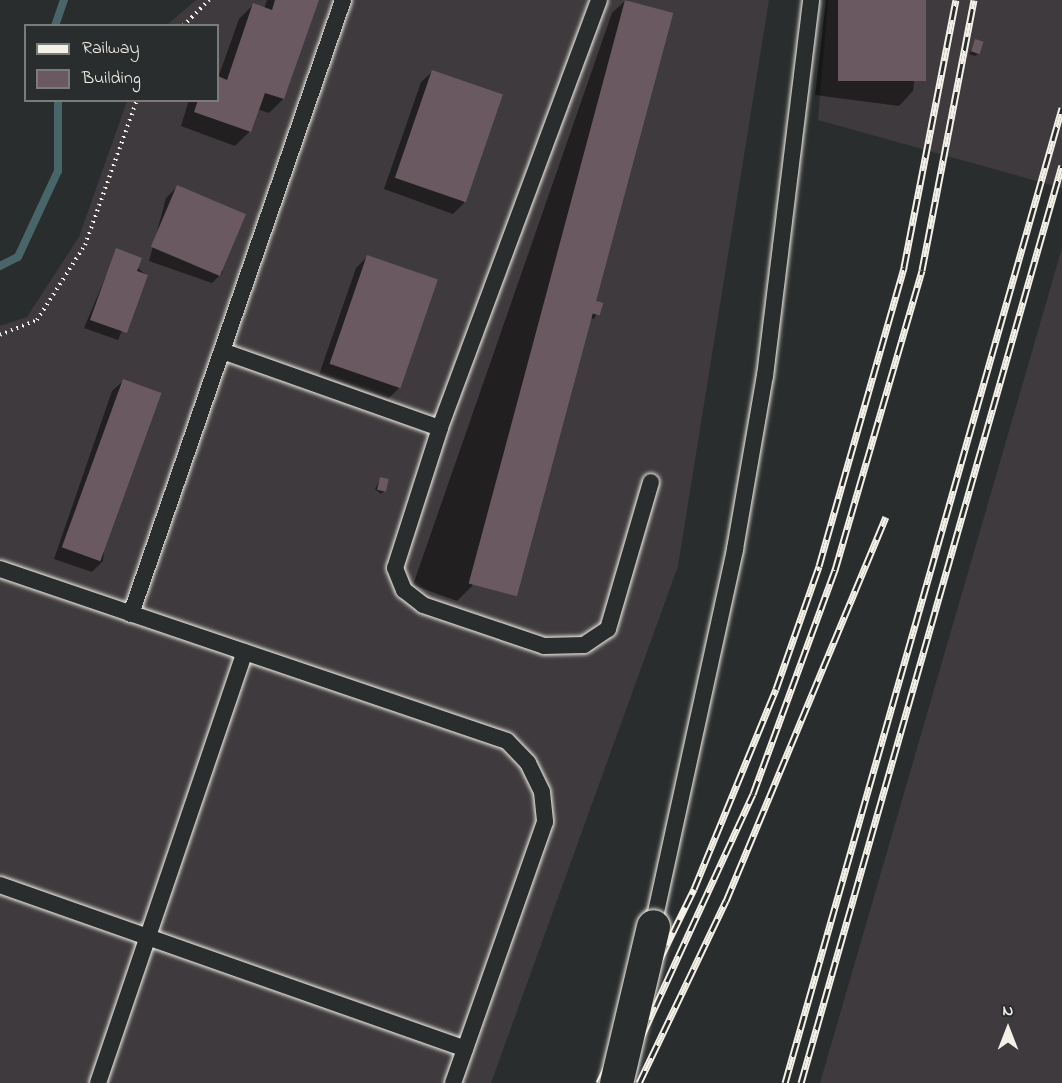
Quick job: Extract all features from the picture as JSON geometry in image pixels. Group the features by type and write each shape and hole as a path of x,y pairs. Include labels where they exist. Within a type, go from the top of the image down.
{"street":[{"path":"616,1083 653,926"}],"lane":[{"path":"131,614 343,0"},
{"path":"599,0 440,428 395,568 404,590 423,605 544,646 584,645 608,628 651,482"},
{"path":"653,926 735,549 765,376 811,0"},
{"path":"222,351 440,428"},
{"path":"0,569 507,741 528,763 542,792 545,822 453,1083"},
{"path":"98,1083 245,652"},
{"path":"0,885 465,1049"}],"path":[{"path":"185,24 209,0"},
{"path":"0,335 37,320 85,245 136,102"}],"shaded area":[{"path":"196,0 769,0 678,566 491,1083 0,1083 0,326 27,317 79,237 127,102 219,102 219,24 168,24"},
{"path":"828,0 1062,0 1062,188 818,120"},
{"path":"1062,248 1062,1083 820,1083"}],"building":[{"path":"275,0 319,0 284,99 265,93 251,132 194,112 197,102 219,102 219,76 227,80 253,3 272,10"},
{"path":"625,0 673,13 517,596 469,583"},
{"path":"838,0 926,0 926,81 838,81"},
{"path":"975,39 984,42 980,54 971,51"},
{"path":"432,70 503,94 466,202 395,178"},
{"path":"177,185 246,214 220,276 151,247"},
{"path":"116,248 142,258 137,271 148,275 127,333 90,320"},
{"path":"367,255 438,279 400,388 330,364"},
{"path":"590,299 603,303 600,316 586,311"},
{"path":"123,379 162,393 100,561 62,547"},
{"path":"380,477 389,479 386,492 377,490"}],"waterway":[{"path":"56,24 64,0"},
{"path":"0,266 18,257 58,171 58,102"}],"railway":[{"path":"599,1083 694,889 776,689 819,566 904,267 956,0"},
{"path":"620,1083 753,794 835,570 922,270 974,0"},
{"path":"785,1083 1062,108"},
{"path":"801,1083 1062,165"},
{"path":"639,1083 726,901 886,517"}]}
